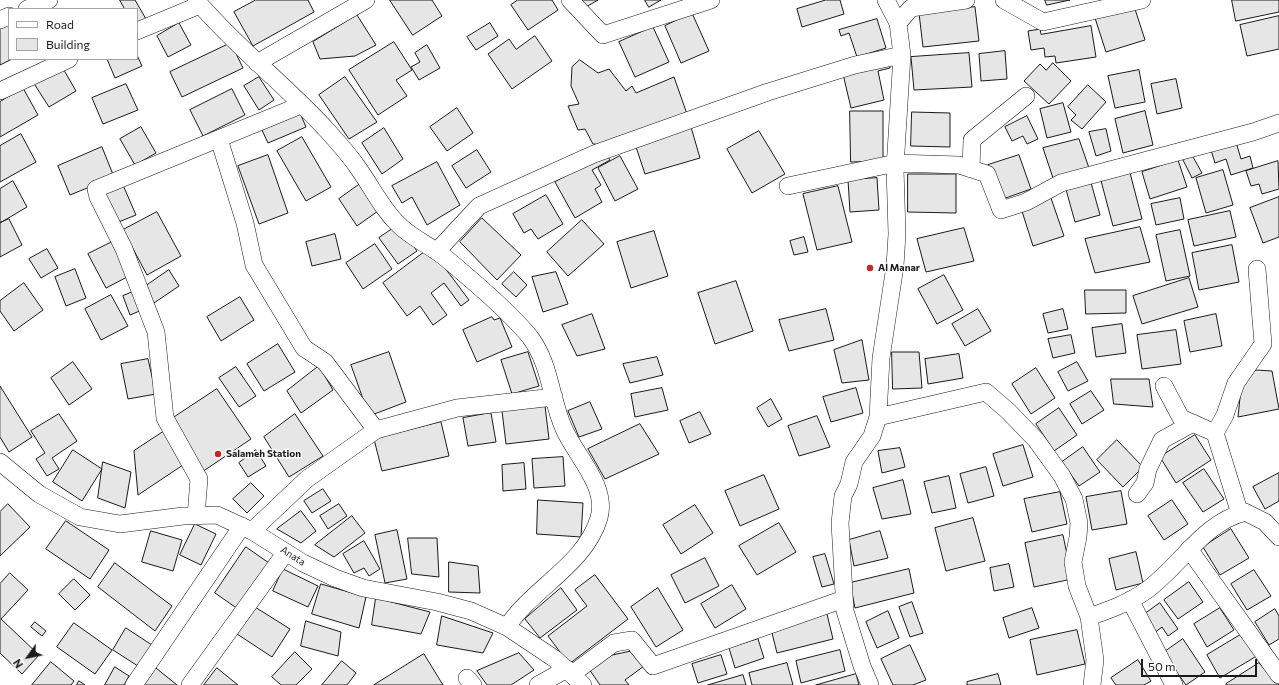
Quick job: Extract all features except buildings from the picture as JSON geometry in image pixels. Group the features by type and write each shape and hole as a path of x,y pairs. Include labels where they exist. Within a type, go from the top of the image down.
{"street":[{"path":"29,8 48,0"},
{"path":"257,63 366,0"},
{"path":"570,0 603,35 711,0"},
{"path":"870,685 862,666 845,611 840,523 843,496 849,484 854,462 872,436 878,417 881,358 895,266 898,234 896,163 902,55 898,23 886,0"},
{"path":"898,23 911,8 966,0"},
{"path":"1004,0 1043,22 1142,0"},
{"path":"138,31 198,2 257,63 324,127 355,163 374,194 398,225 436,251 486,293 528,335 544,361 564,429 587,466 601,502 599,517 587,543 563,570 516,613 507,627"},
{"path":"436,251 479,206 594,154 768,92 855,65 902,55"},
{"path":"0,91 46,63 63,60"},
{"path":"971,169 972,140 1026,96"},
{"path":"196,516 198,479 165,418 156,332 124,249 98,197 96,189 301,105"},
{"path":"788,186 896,163 959,165 986,174 1001,210 1026,202 1061,183 1253,132 1279,123"},
{"path":"219,138 245,224 254,265 304,348 325,362 376,430"},
{"path":"1214,434 1225,415 1236,383 1263,344 1257,269"},
{"path":"1164,386 1181,418 1214,434 1240,514"},
{"path":"878,417 986,392 1008,411 1036,440 1062,476 1074,498 1079,523 1073,562 1077,586 1088,617 1095,660 1092,685"},
{"path":"134,685 247,528 307,479 376,430 457,408 554,397"},
{"path":"1137,494 1145,483 1148,469 1162,440 1193,423"},
{"name":"Anata","path":"0,462 39,494 80,517 120,524 217,515 247,528 303,563 335,578 363,588 437,602 471,611 507,627 555,659 574,676"},
{"path":"1088,617 1123,605 1148,590 1189,549 1231,516 1245,512 1265,522 1279,537"},
{"path":"1189,549 1279,675"},
{"path":"190,685 286,552"},
{"path":"538,685 574,676 614,644 632,640 653,666 844,599"},
{"path":"1130,600 1174,685"}],"place":[{"name":"Al Manar","path":"870,268"},
{"name":"Salameh Station","path":"218,454"}]}
